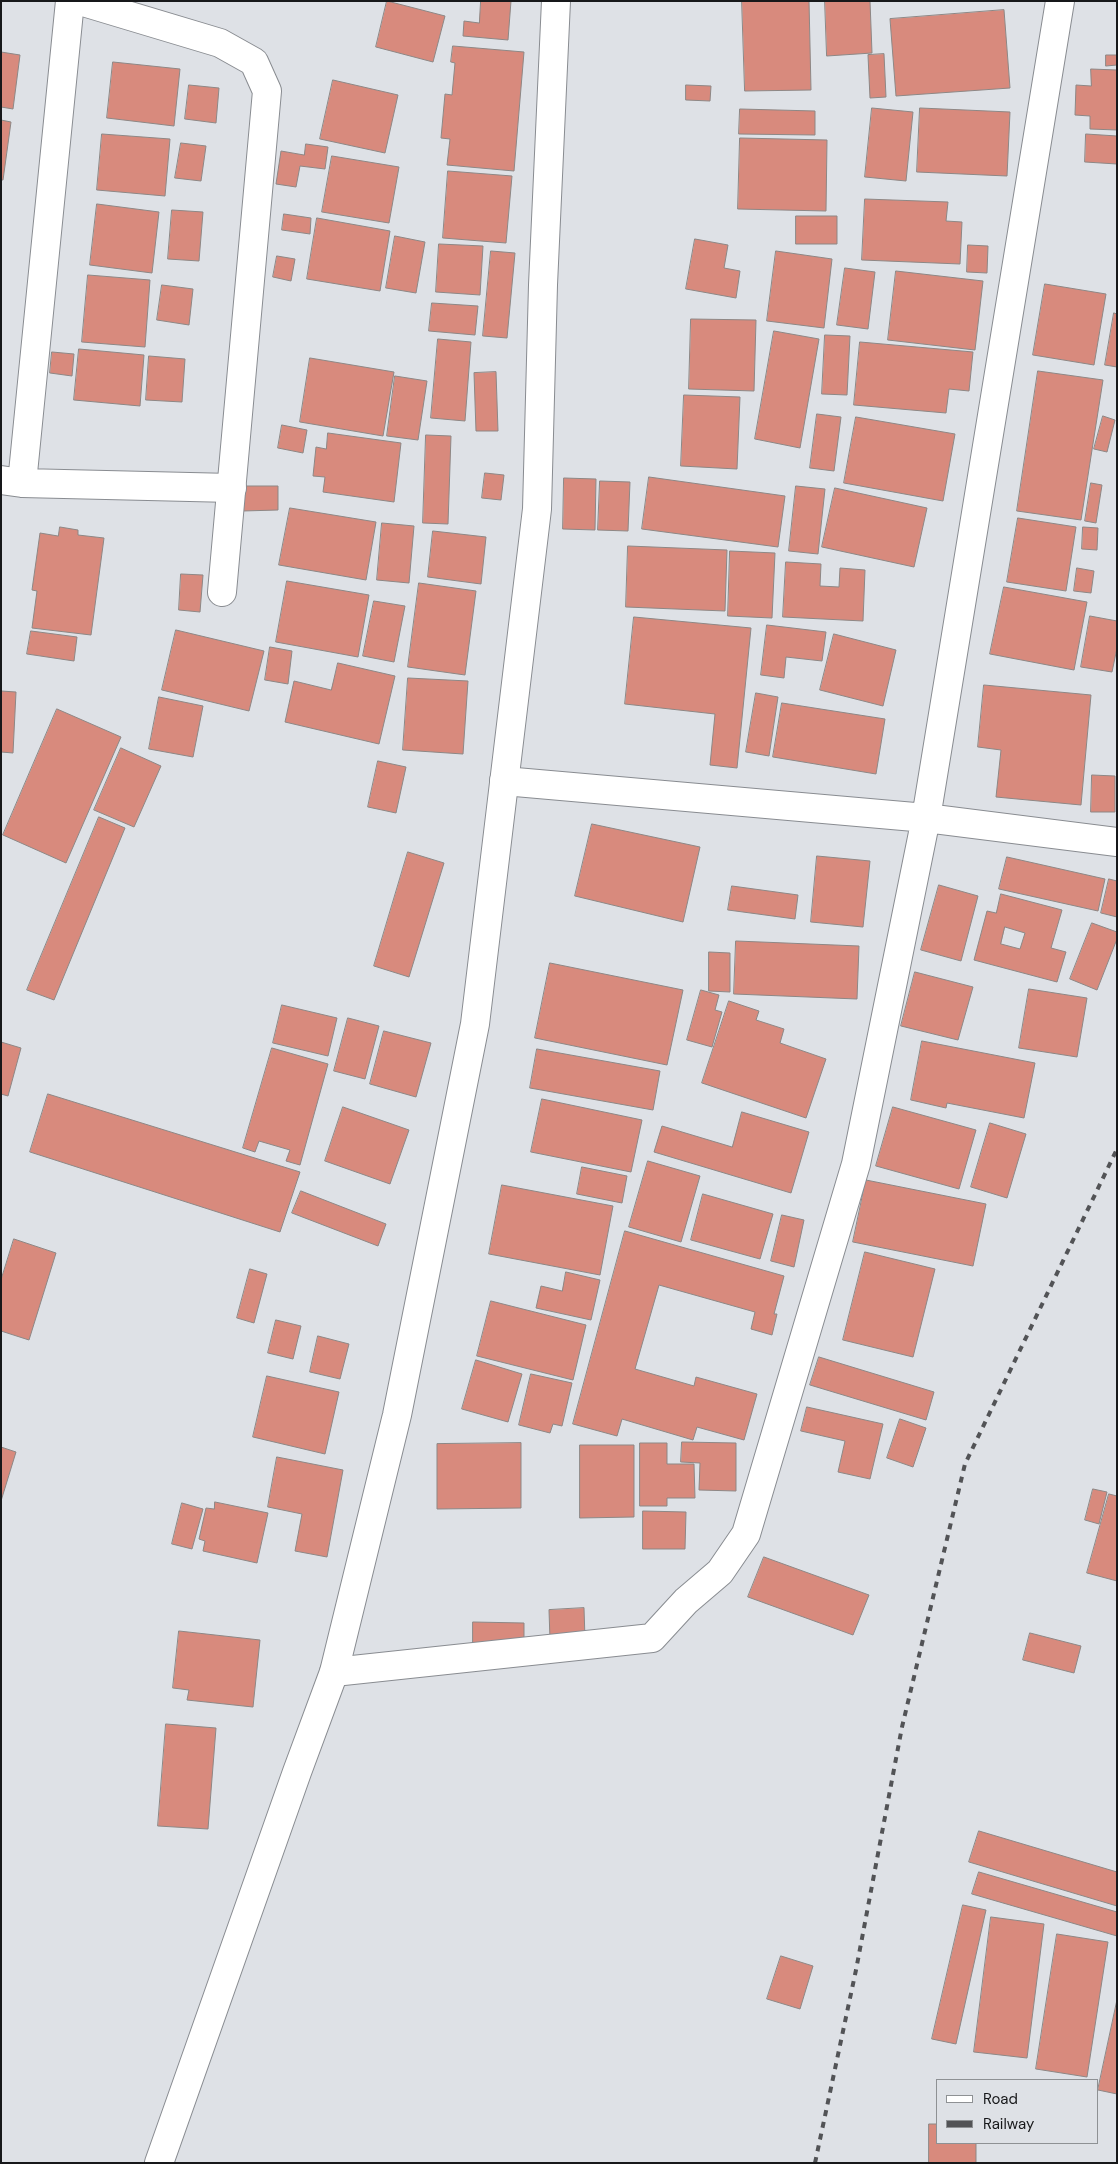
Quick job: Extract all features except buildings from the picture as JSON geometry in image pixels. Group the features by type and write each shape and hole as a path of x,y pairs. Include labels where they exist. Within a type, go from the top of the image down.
{"street":[{"path":"70,1 12,482 232,488"},
{"path":"80,1 220,43 254,62 267,91 222,592"},
{"path":"159,2163 334,1672 398,1415 475,1024 537,509 543,285 556,1"},
{"path":"334,1672 652,1638 686,1601 720,1572 746,1534 856,1164 926,818 1060,1"},
{"path":"504,781 926,818 1117,842"}],"railway":[{"path":"815,2163 856,1970 902,1727 965,1464 1117,1149"}]}
